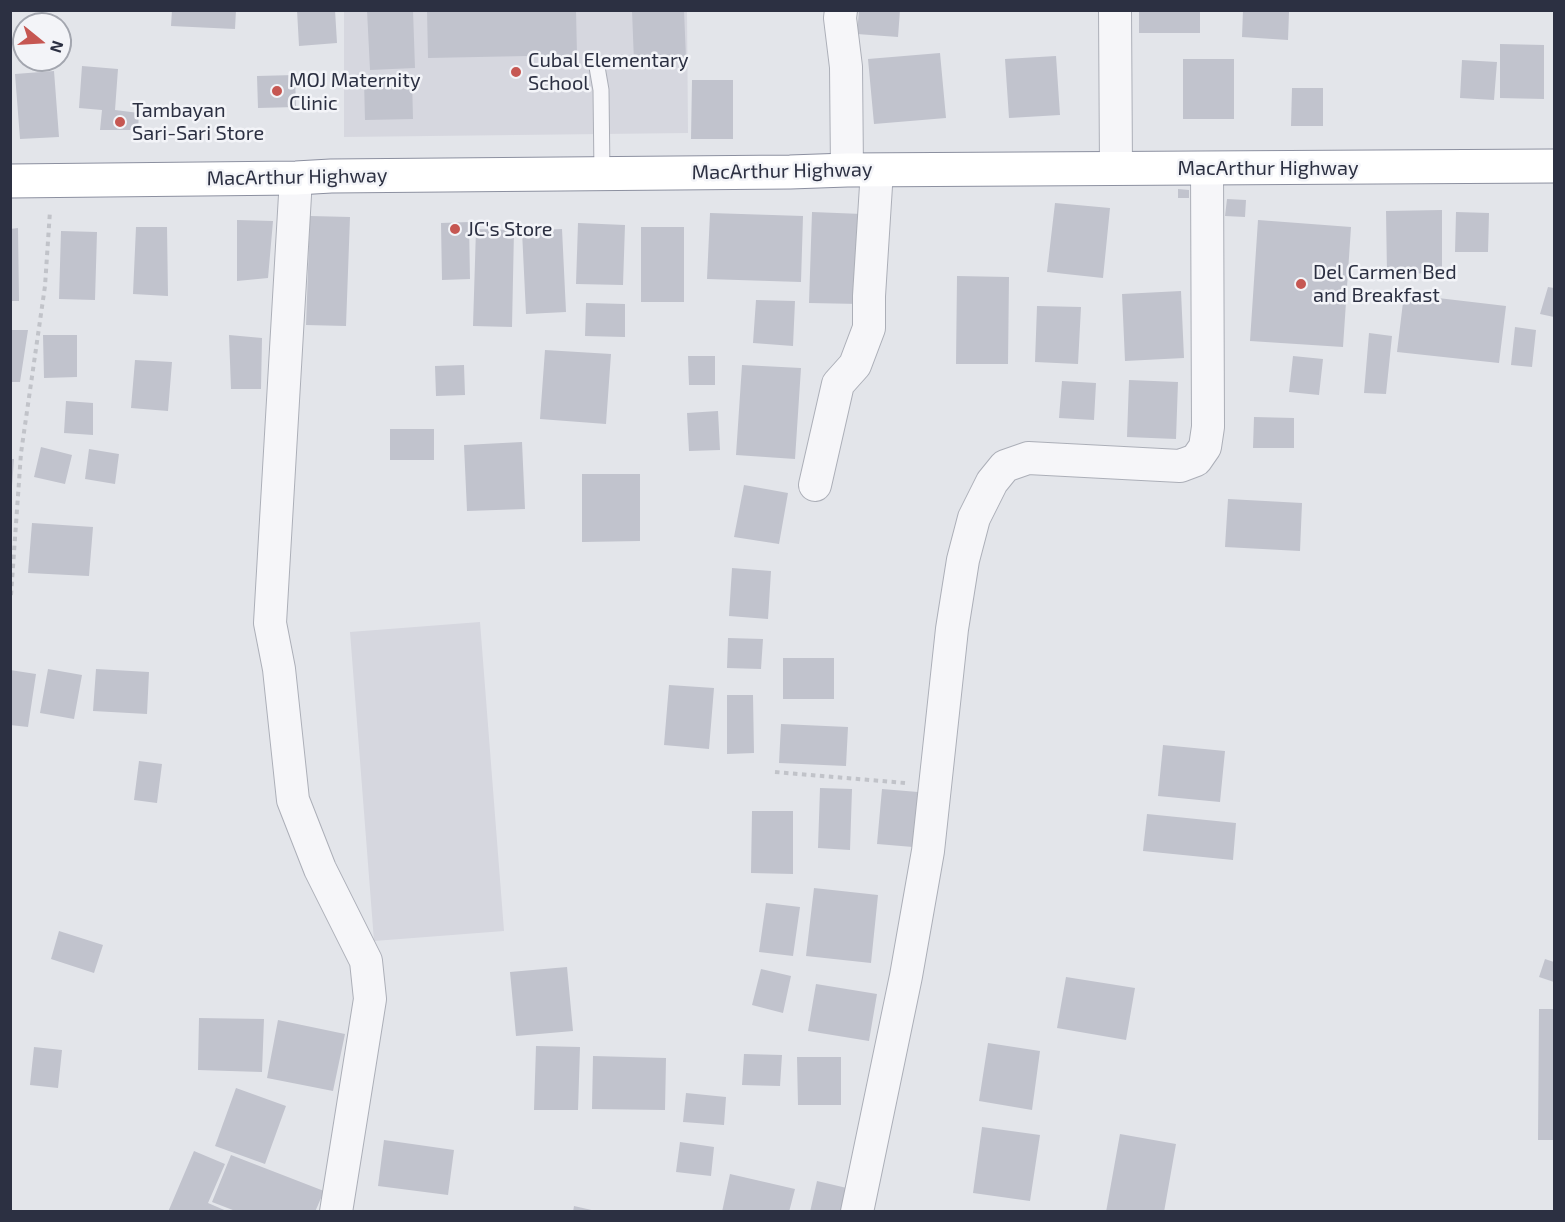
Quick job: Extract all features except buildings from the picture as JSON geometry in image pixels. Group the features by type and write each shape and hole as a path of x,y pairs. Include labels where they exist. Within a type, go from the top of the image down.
{"highway":[{"name":"MacArthur Highway","path":"10,181 862,170 1554,166"}],"street":[{"path":"815,485 838,384 855,365 869,328 862,170 846,67 841,10"},
{"path":"1115,10 1116,168"},
{"path":"857,1212 906,976 928,851 952,629 963,560 974,518 992,482 1005,466 1028,458 1180,466 1196,460 1205,447 1208,427 1207,168"},
{"path":"296,178 270,623 279,669 293,800 320,868 366,961 370,999 336,1212"}],"lane":[{"path":"597,66 601,90 602,174"}],"path":[{"path":"11,595 21,453 45,286 52,180"},
{"path":"774,772 914,784"}],"shaded area":[{"name":"Cubal Elementary School","path":"344,11 687,11 688,133 344,137"},
{"path":"480,622 504,931 374,941 350,632"}],"place":[{"name":"Cubal Elementary School","path":"516,72"},
{"name":"MOJ Maternity Clinic","path":"277,91"},
{"name":"Tambayan Sari-Sari Store","path":"120,122"},
{"name":"JC's Store","path":"455,229"},
{"name":"Del Carmen Bed and Breakfast","path":"1301,284"}]}
